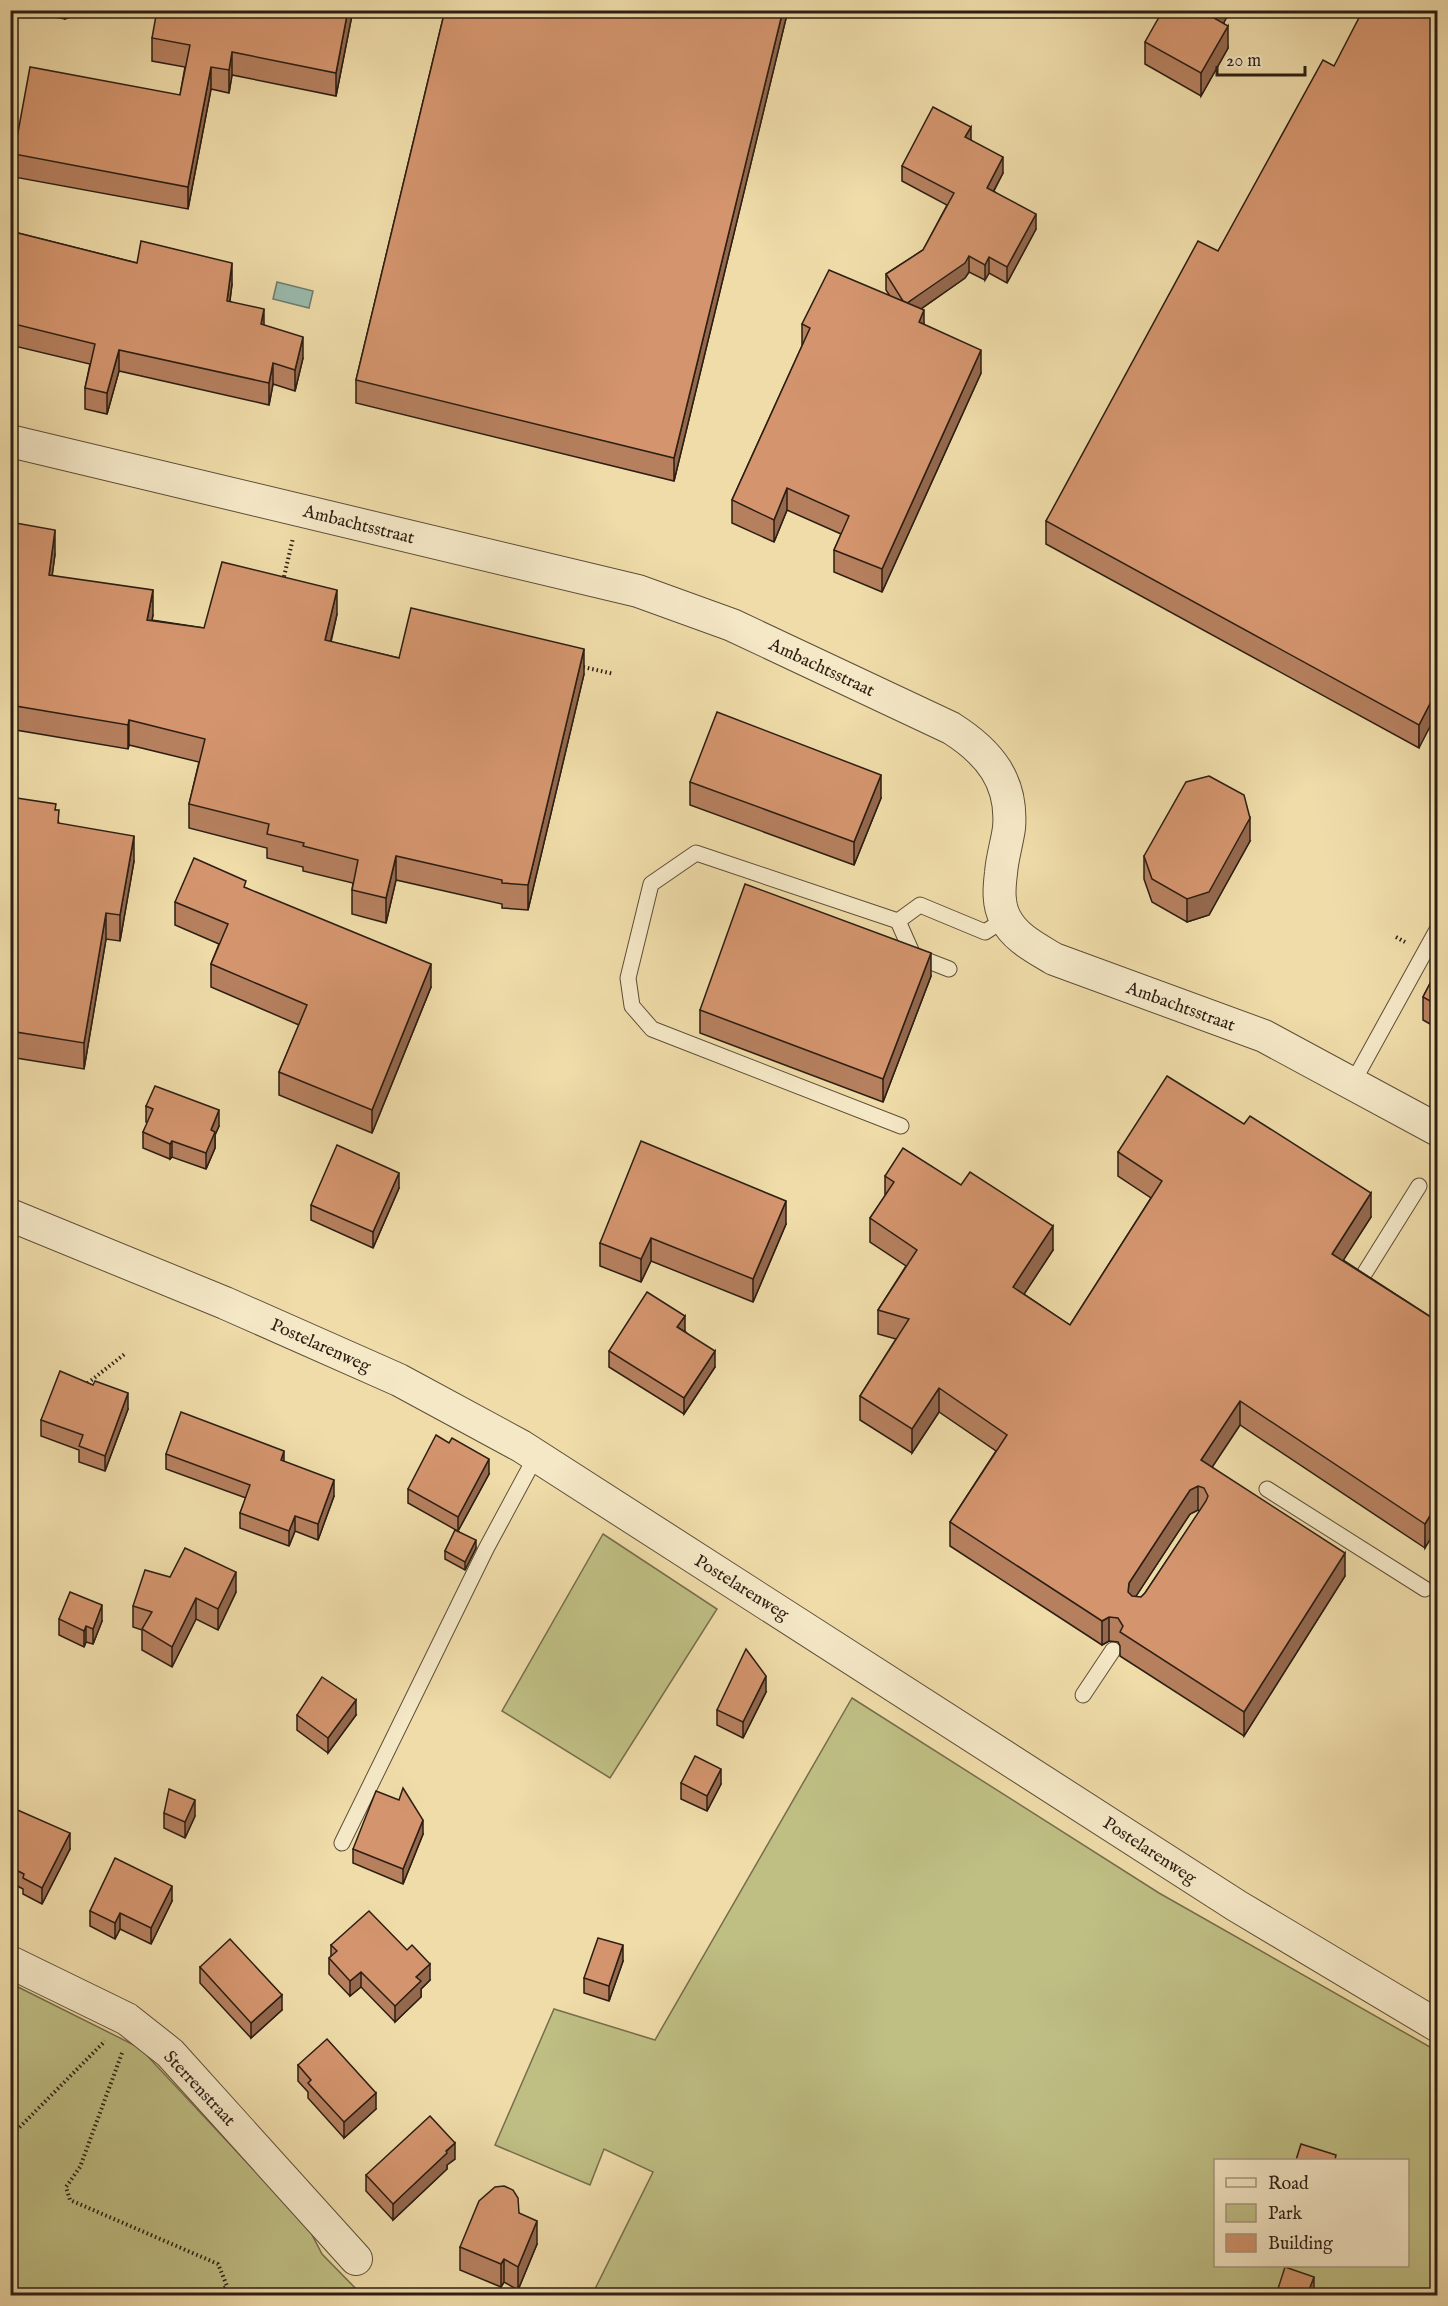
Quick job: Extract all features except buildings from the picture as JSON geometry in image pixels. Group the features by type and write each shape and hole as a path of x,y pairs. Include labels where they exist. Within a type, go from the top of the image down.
{"street":[{"name":"Ambachtsstraat","path":"10,441 638,591 732,625 951,728 984,753 1004,781 1009,803 1008,829 998,893 1005,919 1024,941 1054,959 1264,1036 1437,1130"},
{"name":"Postelarenweg","path":"10,1215 225,1303 399,1380 536,1455 1237,1906 1437,2026"},
{"name":"Sterrenstraat","path":"10,1962 127,2019 170,2053 356,2259"}],"lane":[{"path":"901,1126 652,1029 632,1006 628,978 651,884 696,853 898,921 913,955 949,969"},
{"path":"898,921 920,905 985,932 1005,919"},
{"path":"1352,1084 1437,928"},
{"path":"1361,1279 1419,1186"},
{"path":"342,1843 486,1549 536,1455"},
{"path":"1267,1489 1425,1589"},
{"path":"1083,1695 1113,1650"}],"path":[{"path":"282,583 301,510"},
{"path":"574,665 614,674"},
{"path":"82,1388 126,1353"},
{"path":"10,2137 127,2019"},
{"path":"127,2019 122,2054 80,2167 66,2187 70,2200 218,2264 227,2286 213,2295"}],"green space":[{"path":"603,1534 717,1609 610,1778 502,1711"},
{"path":"852,1698 1159,1893 1437,2051 1437,2295 592,2295 653,2172 604,2149 590,2185 495,2145 554,2009 655,2040"},
{"path":"10,1983 140,2048 309,2229 322,2254 362,2295 11,2295"}],"shaded area":[{"path":"277,282 313,291 309,308 273,299"}]}
